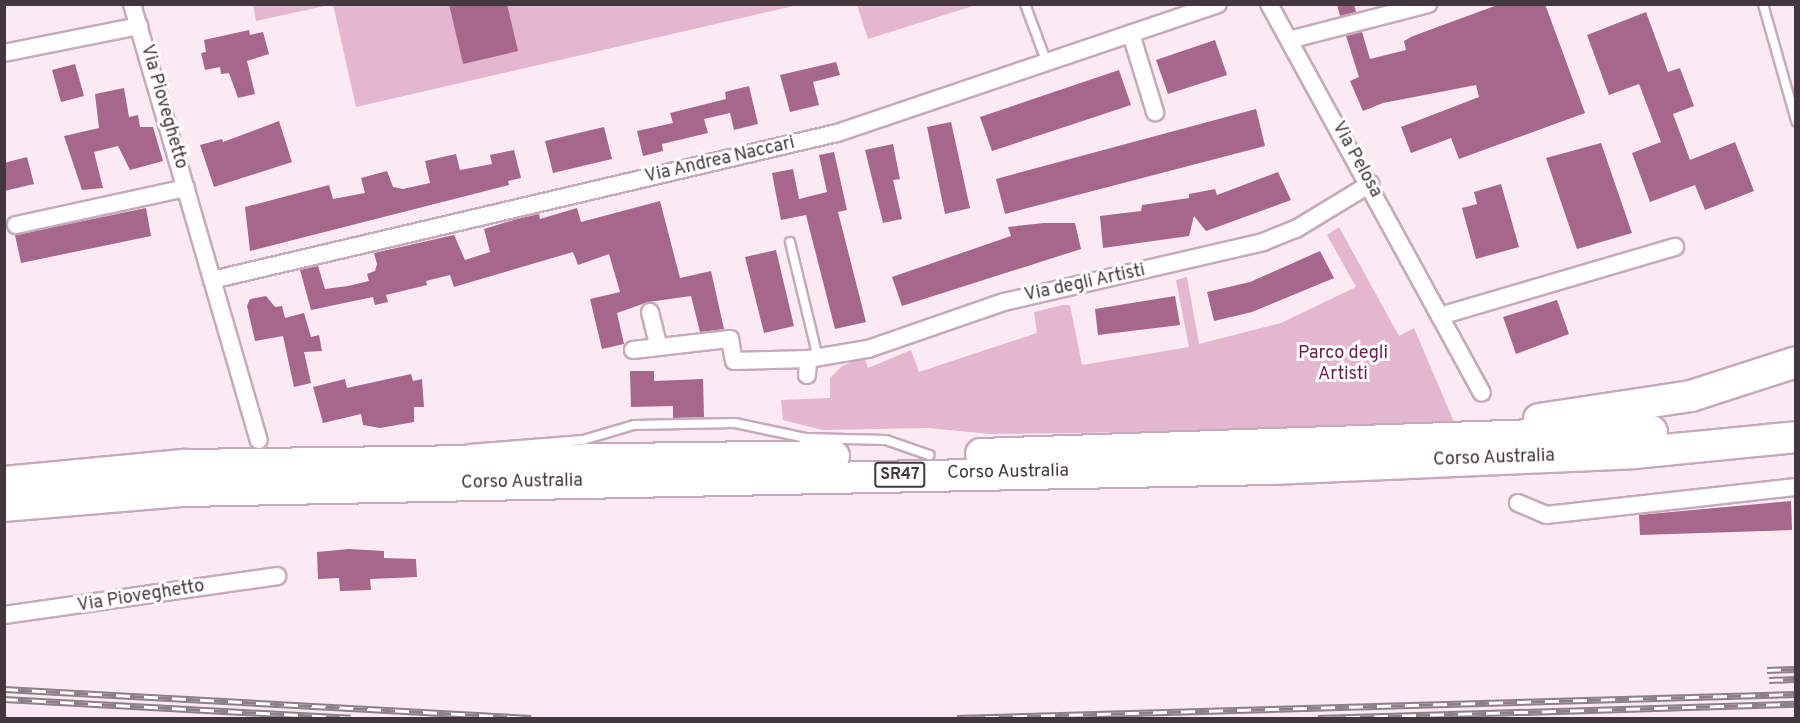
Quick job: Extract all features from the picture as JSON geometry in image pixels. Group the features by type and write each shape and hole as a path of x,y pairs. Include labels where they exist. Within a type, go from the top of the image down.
{"highway":[{"path":"1412,439 1691,396 1796,362"},
{"name":"Corso Australia","path":"4,482 184,465 929,455 1642,432 1796,417"},
{"name":"Corso Australia","path":"4,506 184,491 1271,469 1634,453 1760,443 1796,437"},
{"path":"1760,443 1796,445"}],"street":[{"name":"Via Pioveghetto","path":"132,4 259,440"},
{"name":"Via Andrea Naccari","path":"212,280 837,133 1047,64 1218,4"},
{"name":"Via Pelosa","path":"1269,4 1370,184 1482,393"},
{"path":"1289,40 1428,4"},
{"name":"Via Pioveghetto","path":"4,53 139,26"},
{"path":"1131,34 1155,112"},
{"name":"Via degli Artisti","path":"658,348 730,339 734,362 811,364 868,349 1058,286 1180,265 1263,242 1296,229 1370,184"},
{"name":"Via Pioveghetto","path":"16,225 186,188"},
{"path":"1440,316 1675,247"},
{"path":"633,350 658,348 650,312"},
{"path":"1518,503 1546,514 1796,487"},
{"name":"Via Pioveghetto","path":"4,615 277,576"}],"lane":[{"path":"1025,4 1047,64"},
{"path":"1763,4 1796,121"},
{"path":"790,242 811,364"}],"green space":[{"path":"253,4 329,4 329,5 256,21"},
{"path":"333,4 798,5 356,107"},
{"path":"857,4 976,5 868,39"},
{"name":"Parco degli Artisti","path":"1339,227 1399,336 1414,328 1454,422 1359,429 991,434 928,428 823,430 783,420 781,400 830,398 830,378 842,366 864,357 868,368 911,350 919,372 1037,333 1034,312 1063,305 1070,305 1082,365 1189,347 1176,280 1187,277 1199,344 1281,323 1356,287 1327,235"}],"building":[{"path":"449,4 507,4 518,51 463,64"},
{"path":"1337,4 1354,4 1356,12 1340,16"},
{"path":"1500,4 1545,4 1585,113 1459,159 1451,138 1411,153 1401,127 1479,97 1476,85 1383,103 1363,111 1350,81 1359,77 1346,36 1362,32 1370,59 1406,50 1404,41 1413,36"},
{"path":"1646,12 1668,72 1680,68 1694,106 1673,114 1690,160 1735,142 1754,191 1705,210 1695,185 1650,202 1632,153 1661,142 1639,84 1609,95 1587,35"},
{"path":"249,30 250,35 263,32 269,54 247,61 255,94 238,98 229,73 221,74 220,67 205,70 201,53 206,52 204,40"},
{"path":"1215,40 1227,75 1168,94 1156,60"},
{"path":"836,62 840,75 813,82 819,105 790,112 780,75"},
{"path":"75,64 84,96 61,102 52,70"},
{"path":"1119,70 1131,105 992,151 980,117"},
{"path":"749,86 758,124 734,130 730,113 704,119 708,133 662,144 663,151 643,156 637,131 673,123 670,113 726,99 725,92"},
{"path":"124,88 129,117 138,115 140,127 153,127 163,161 130,170 118,146 94,152 103,188 82,190 64,136 99,128 95,94"},
{"path":"1256,109 1265,146 1005,214 996,179"},
{"path":"279,121 292,162 214,187 200,145 222,139 223,142"},
{"path":"951,122 970,208 945,214 927,127"},
{"path":"604,127 612,159 553,173 545,141"},
{"path":"1601,143 1632,233 1577,249 1546,158"},
{"path":"893,144 900,179 893,180 902,219 883,223 865,150"},
{"path":"514,150 521,178 508,181 509,185 250,251 245,207 329,185 333,199 365,193 361,178 387,171 393,187 403,189 430,183 425,161 456,154 460,170 492,164 490,155"},
{"path":"834,152 847,210 838,212 866,322 835,329 806,215 781,220 772,173 793,169 799,199 827,192 819,155"},
{"path":"27,157 34,184 4,191 4,163"},
{"path":"1278,172 1291,200 1206,231 1194,216 1189,236 1103,248 1100,216 1141,211 1142,205 1189,198 1189,194 1215,189 1217,195"},
{"path":"1501,184 1519,247 1476,259 1462,208 1477,204 1474,192"},
{"path":"660,201 680,278 711,271 724,329 700,332 691,296 648,302 617,313 624,344 602,349 590,299 620,292 609,254 578,265 573,252 454,287 450,275 426,281 427,285 386,295 388,302 375,305 373,297 311,310 300,270 318,266 325,289 348,286 369,281 367,274 375,271 377,264 374,253 454,235 465,260 490,252 484,229 517,219 539,214 540,219 577,208 581,222"},
{"path":"146,208 151,236 21,263 15,235"},
{"path":"1044,223 1075,223 1081,249 902,306 892,277 1011,236 1008,227"},
{"path":"776,250 794,326 764,333 745,257"},
{"path":"1320,251 1334,278 1252,312 1214,321 1207,292 1250,282"},
{"path":"266,296 275,307 282,306 285,318 304,313 311,337 319,335 322,351 304,352 311,383 294,387 283,336 255,341 247,306 250,299"},
{"path":"1175,296 1180,325 1098,335 1095,309"},
{"path":"1557,300 1569,334 1516,354 1503,317"},
{"path":"630,371 654,371 654,381 703,379 704,417 673,418 673,406 631,407"},
{"path":"411,374 413,381 422,379 424,407 414,407 414,422 380,428 363,425 361,414 323,423 313,387 345,379 347,388"},
{"path":"1791,501 1792,530 1640,535 1639,515"},
{"path":"349,549 384,551 384,558 416,559 417,577 370,579 371,590 340,591 339,578 318,579 317,552"}],"railway":[{"path":"1767,670 1796,669"},
{"path":"1769,680 1796,679"},
{"path":"4,689 531,718"},
{"path":"957,718 1796,694"},
{"path":"4,699 350,718"},
{"path":"1318,718 1796,704"}]}
